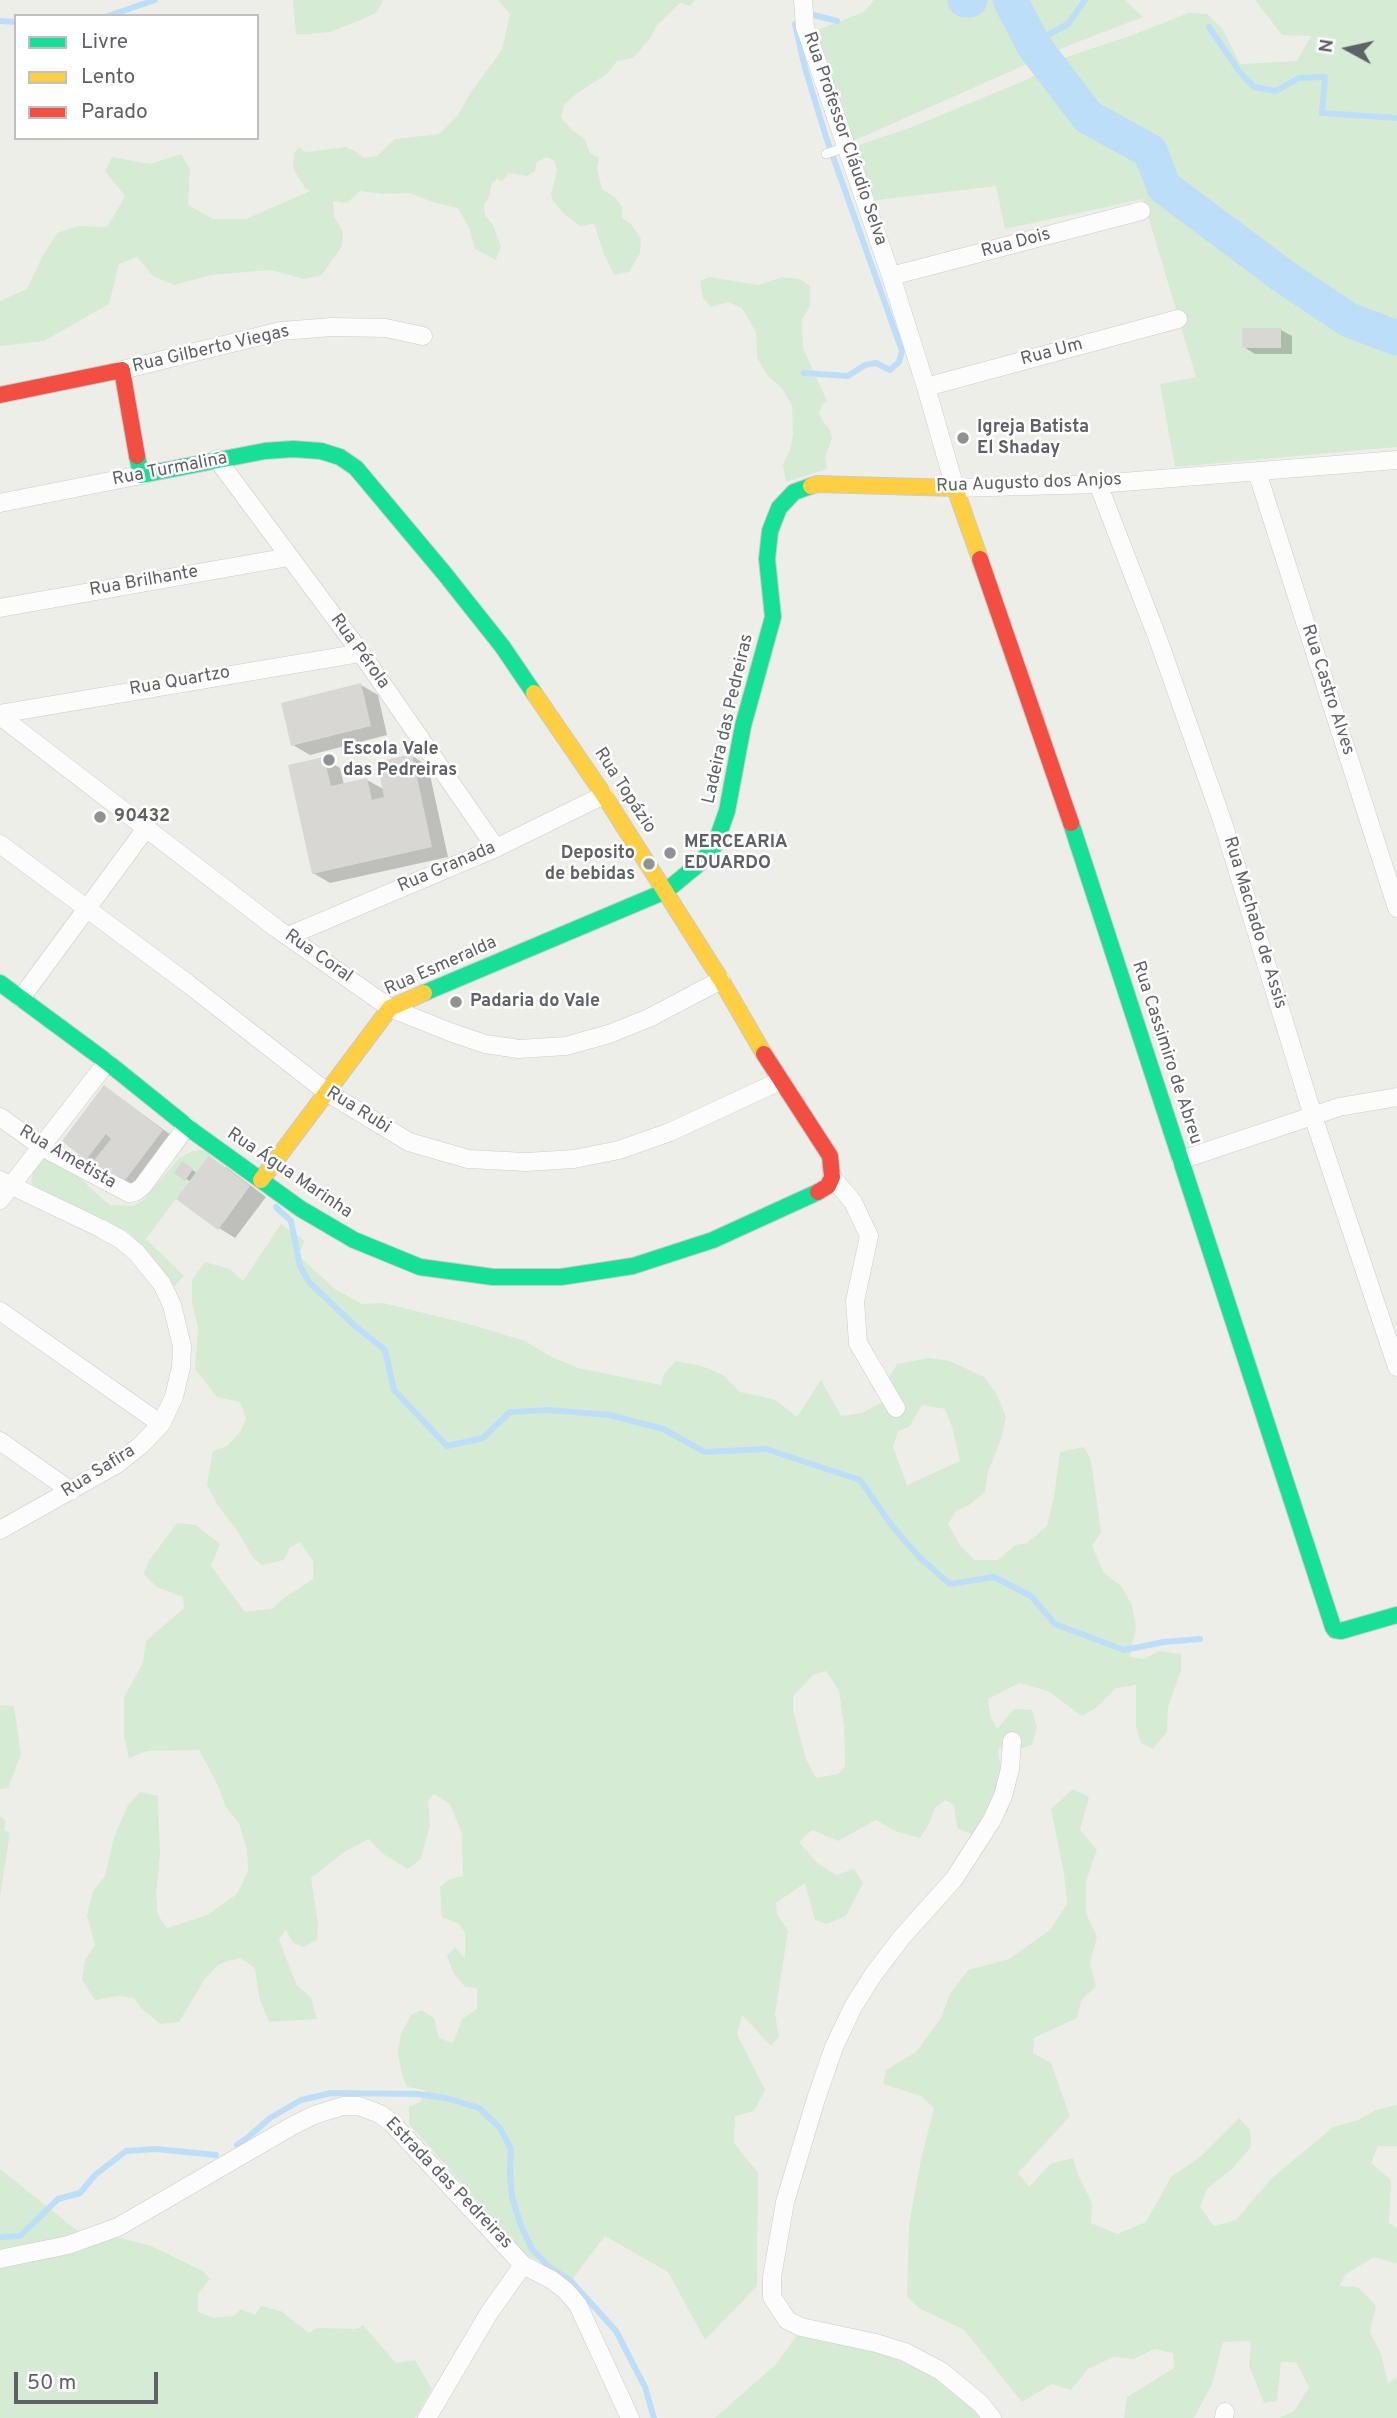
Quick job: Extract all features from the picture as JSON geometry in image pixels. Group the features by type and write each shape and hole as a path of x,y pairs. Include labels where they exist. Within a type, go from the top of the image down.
{"street":[{"name":"Rua Professor Cláudio Selva","path":"803,0 805,27 834,151 891,276 955,488"},
{"name":"Rua Dois","path":"891,276 1141,211"},
{"name":"Rua Um","path":"926,387 1178,318"},
{"name":"Rua Gilberto Viegas","path":"0,395 122,370 281,331 332,327 386,328 423,336"},
{"path":"122,370 141,475"},
{"name":"Rua Turmalina","path":"0,503 265,451 321,451 340,457"},
{"name":"Rua Topázio","path":"340,457 356,468 502,646 604,795 722,981 779,1082 830,1156 832,1177"},
{"name":"Rua Pérola","path":"217,460 361,653 496,848"},
{"name":"Rua Augusto dos Anjos","path":"773,617 766,559 769,531 779,508 794,492 817,484 955,488 1098,484 1397,460"},
{"name":"Rua Castro Alves","path":"1257,472 1397,908"},
{"name":"Rua Machado de Assis","path":"1098,484 1223,823 1313,1116 1397,1367"},
{"name":"Rua Cassimiro de Abreu","path":"955,488 1084,860 1333,1626 1341,1631 1397,1615"},
{"name":"Rua Brilhante","path":"0,608 289,557"},
{"name":"Ladeira das Pedreiras","path":"666,891 701,862 715,845 722,830 744,726 773,617"},
{"name":"Rua Quartzo","path":"0,715 361,653"},
{"name":"Rua Coral","path":"0,715 288,936 390,1008 485,1044 519,1049 566,1046 609,1034 649,1018 722,981"},
{"name":"Rua Granada","path":"288,936 496,848 604,795"},
{"path":"21,998 147,827"},
{"name":"Rua Rubi","path":"0,844 187,983 328,1093 409,1142 468,1158 526,1162 574,1159 619,1150 670,1132 779,1082"},
{"name":"Rua Esmeralda","path":"261,1180 390,1008 666,891"},
{"name":"Rua Água Marinha","path":"0,983 301,1209 354,1240 420,1267 493,1278 561,1276 633,1266 713,1240 821,1191 828,1186 832,1177"},
{"path":"4,1188 41,1147 107,1062"},
{"path":"1181,1160 1339,1107 1397,1097"},
{"name":"Rua Ametista","path":"0,1117 41,1147 125,1192 132,1193 142,1187 187,1126"},
{"path":"832,1177 853,1202 869,1236 855,1301 858,1343 896,1408"},
{"name":"Rua Safira","path":"0,1530 117,1464 141,1445 161,1424 174,1398 181,1367 182,1346 172,1305 162,1284 136,1252 120,1239 4,1188"},
{"path":"0,1311 161,1424"},
{"path":"0,1441 71,1491"},
{"path":"992,2418 981,2404 941,2371 905,2352 866,2340 801,2327 787,2320 772,2297 772,2277 785,2202 816,2099 835,2047 853,2007 873,1975 902,1937 954,1879 992,1820 1003,1796 1010,1769 1012,1741"},
{"name":"Estrada das Pedreiras","path":"0,2259 68,2245 118,2227 292,2126 314,2115 343,2106 359,2106 380,2114 392,2123 523,2265 552,2280 578,2305 630,2418"},
{"path":"427,2418 489,2313 523,2265"}],"green space":[{"path":"293,0 383,0 377,12 330,32 296,34"},
{"path":"498,0 695,0 690,6 680,3 657,25 650,39 633,58 617,61 607,74 564,105 561,118 585,139 590,153 599,158 597,168 602,189 616,198 622,207 622,218 631,224 641,239 640,253 629,272 614,275 594,224 580,226 553,201 551,195 557,170 554,160 547,157 537,162 535,171 527,176 509,173 502,181 497,179 492,183 484,205 485,215 493,225 501,247 496,260 475,249 469,228 458,208 410,193 360,191 347,203 333,201 334,216 343,232 342,246 322,275 304,279 271,270 211,275 174,285 153,276 137,257 119,264 109,304 44,341 0,346 0,301 27,289 57,233 78,226 107,227 125,196 105,171 112,157 150,164 181,154 190,169 188,205 213,219 246,219 310,191 305,188 293,168 294,153 299,147 305,152 346,147 363,158 377,156 395,139 439,134 458,115 471,92 502,50 510,14"},
{"path":"874,0 1125,0 1143,17 1070,45 851,142 825,64 817,30 864,12"},
{"path":"1255,0 1397,0 1397,447 1175,467 1160,384 1196,377 1143,199 1005,229 996,186 869,201 853,147 907,129 1026,80 1061,59 1188,13 1207,14 1222,28 1240,64 1297,61 1311,36 1282,35"},
{"path":"709,277 759,285 783,277 800,279 810,286 810,306 802,320 803,348 827,401 819,413 832,438 825,458 827,469 786,482 783,465 793,434 792,406 782,388 768,376 757,358 756,332 742,308 728,302 711,307 703,298 700,281"},
{"path":"201,1150 211,1152 146,1239 184,1276 174,1287 149,1253 128,1232 58,1201 37,1190 31,1182 34,1166 48,1156 64,1164 111,1205 133,1206 143,1200 179,1158"},
{"path":"281,1224 305,1241 298,1255 335,1289 362,1304 383,1303 469,1324 525,1341 578,1368 661,1385 664,1374 676,1361 702,1366 723,1375 740,1392 776,1400 797,1417 821,1380 841,1416 862,1413 884,1401 890,1376 897,1364 929,1358 950,1361 984,1377 996,1393 1006,1417 1002,1436 988,1472 985,1492 969,1505 956,1511 948,1524 960,1545 974,1560 998,1560 1015,1545 1027,1543 1047,1526 1060,1452 1084,1447 1091,1460 1101,1532 1092,1546 1104,1573 1121,1586 1132,1605 1136,1628 1130,1657 1144,1659 1159,1651 1181,1654 1181,1670 1168,1707 1167,1732 1153,1749 1141,1743 1136,1727 1136,1685 1116,1688 1096,1708 1082,1716 1048,1691 1019,1683 988,1699 991,1718 997,1729 1014,1709 1032,1710 1037,1728 1032,1745 1013,1751 998,1748 999,1759 1007,1778 1008,1812 989,1809 973,1835 957,1828 954,1805 945,1800 935,1808 920,1838 895,1831 876,1820 838,1841 812,1830 799,1842 817,1863 836,1875 854,1869 863,1883 846,1916 827,1924 815,1920 805,1883 776,1903 777,1914 788,1931 775,2014 779,2037 771,2046 742,2015 737,2034 765,2090 754,2111 735,2116 734,2143 758,2173 757,2286 705,2340 668,2272 605,2236 571,2281 527,2256 409,2124 409,2107 420,2102 425,2090 407,2087 398,2053 401,2034 411,2015 421,2010 434,2018 439,2038 453,2043 462,2019 477,2009 477,1988 465,1987 454,1974 447,1956 455,1947 465,1959 465,1933 459,1924 442,1917 440,1887 448,1880 463,1876 462,1834 450,1804 434,1794 428,1800 430,1825 421,1859 408,1869 383,1854 369,1839 344,1852 311,1878 318,1923 317,1940 303,1947 293,1943 286,1930 279,1939 296,1984 311,1998 317,2019 269,2022 259,1997 255,1968 240,1958 219,1964 205,1979 179,2022 160,2024 141,2008 134,1998 118,1996 95,2000 82,1980 85,1960 95,1945 87,1916 93,1891 105,1876 114,1837 128,1805 140,1792 158,1796 160,1855 156,1893 158,1915 167,1928 207,1915 237,1894 248,1871 247,1850 239,1823 226,1807 199,1750 147,1751 129,1758 124,1736 124,1697 143,1663 146,1641 184,1608 183,1597 157,1587 144,1574 148,1562 177,1523 196,1525 220,1544 211,1566 245,1612 272,1609 313,1579 313,1561 300,1542 290,1548 284,1560 262,1565 253,1558 218,1506 207,1484 213,1451 227,1446 240,1432 246,1419 240,1402 217,1397 195,1369 198,1328 192,1303 192,1280 205,1262 230,1269 243,1281","holes":["922,1405 945,1409 960,1461 907,1485 893,1447 898,1431 909,1427","826,1671 839,1691 844,1727 845,1766 838,1774 816,1778 806,1759 793,1710 793,1697 813,1675"]},
{"path":"0,1705 14,1706 21,1755 8,1788 0,1789"},
{"path":"1073,1789 1089,1797 1080,1830 1097,1850 1086,1881 1086,1913 1097,1937 1090,1963 1096,1986 1081,2001 1077,2018 1034,2038 1033,2053 1051,2063 1070,2116 1018,2173 1029,2187 1050,2164 1073,2158 1092,2203 1091,2223 1117,2234 1146,2222 1171,2177 1201,2156 1239,2118 1250,2130 1251,2147 1233,2168 1207,2189 1200,2207 1214,2226 1236,2220 1271,2179 1333,2127 1397,2105 1397,2146 1378,2146 1371,2163 1391,2180 1389,2223 1397,2228 1397,2264 1374,2257 1346,2274 1339,2286 1358,2287 1376,2306 1370,2332 1381,2354 1388,2383 1397,2377 1397,2418 1279,2418 1294,2411 1309,2387 1296,2362 1281,2362 1277,2401 1264,2403 1249,2366 1251,2341 1223,2342 1212,2384 1194,2418 1124,2418 1127,2397 1174,2368 1173,2353 1155,2349 1133,2359 1113,2357 1088,2369 1071,2390 1052,2384 1022,2402 964,2330 919,2308 907,2296 909,2224 934,2108 921,2096 883,2084 886,2070 916,2052 941,2018 950,1994 968,1970 1009,1959 1050,1930 1067,1904 1051,1809"},
{"path":"0,1816 6,1821 4,1830 10,1833 0,1896"},
{"path":"0,2169 95,2245 113,2236 151,2246 203,2271 210,2279 198,2294 198,2312 214,2318 234,2316 241,2309 255,2315 261,2306 281,2311 309,2333 317,2328 357,2329 363,2325 396,2363 415,2360 432,2389 415,2418 0,2418"},
{"path":"797,2335 879,2352 929,2373 968,2402 981,2418 715,2418 776,2364"}],"building":[{"path":"1242,328 1281,328 1281,348 1242,348"},
{"path":"361,683 371,726 291,746 281,703"},
{"path":"412,754 432,847 312,874 288,765 324,757 331,786 367,778 372,800 384,797 377,762"},
{"path":"104,1085 163,1130 120,1187 91,1164 111,1139 106,1134 86,1160 62,1141"},
{"path":"209,1155 250,1186 218,1230 176,1199"},
{"path":"182,1161 193,1169 185,1181 174,1173"}],"waterway":[{"path":"114,14 155,0"},
{"path":"965,0 970,0"},
{"path":"1010,0 1034,46 1088,117 1150,151 1164,187 1283,276 1349,320 1397,338"},
{"path":"1034,46 1068,24 1085,0"},
{"path":"814,15 837,21"},
{"path":"0,21 14,22"},
{"path":"795,24 826,137 902,351 899,362 890,370 876,363 865,365 848,376 804,373"},
{"path":"1209,27 1239,71 1254,87 1276,91 1299,78 1325,77 1322,113 1397,118"},
{"path":"276,1207 291,1221 300,1266 309,1282 355,1326 385,1350 394,1390 447,1446 483,1438 510,1412 549,1410 610,1415 663,1429 705,1452 766,1449 860,1480 892,1526 920,1558 950,1584 994,1577 1031,1596 1055,1624 1124,1650 1164,1642 1200,1639"},
{"path":"237,2145 270,2118 301,2100 331,2093 418,2094 446,2098 479,2108 500,2128 511,2149 512,2197 532,2249 549,2267 571,2281 616,2331 645,2387 654,2418"},
{"path":"0,2237 20,2236 58,2199 80,2193 95,2175 126,2151 156,2149 216,2155"}],"traffic: fast":[{"path":"137,456 141,475 265,451 321,451 340,457 356,468 444,573 502,646 534,693"},
{"path":"424,993 666,891 701,862 715,845 727,811 743,726 773,617 767,559 770,531 779,508 794,492 811,486"},
{"path":"1071,823 1333,1627 1341,1631 1397,1615"},
{"path":"0,983 107,1062 194,1132 301,1209 354,1240 420,1267 493,1277 561,1277 633,1266 713,1240 818,1192"}],"traffic: slow":[{"path":"811,486 955,488 980,559"},
{"path":"534,693 604,795 721,980 764,1054"},
{"path":"261,1180 390,1008 424,993"}],"traffic: jam":[{"path":"0,395 122,370 137,456"},
{"path":"980,559 1071,823"},
{"path":"764,1054 830,1156 832,1177 828,1186 818,1192"}],"place":[{"name":"Igreja Batista El Shaday","path":"963,438"},
{"name":"Escola Vale das Pedreiras","path":"329,760"},
{"name":"90432","path":"100,817"},
{"name":"MERCEARIA EDUARDO","path":"670,853"},
{"name":"Deposito de bebidas","path":"649,864"},
{"name":"Padaria do Vale","path":"456,1002"}]}
